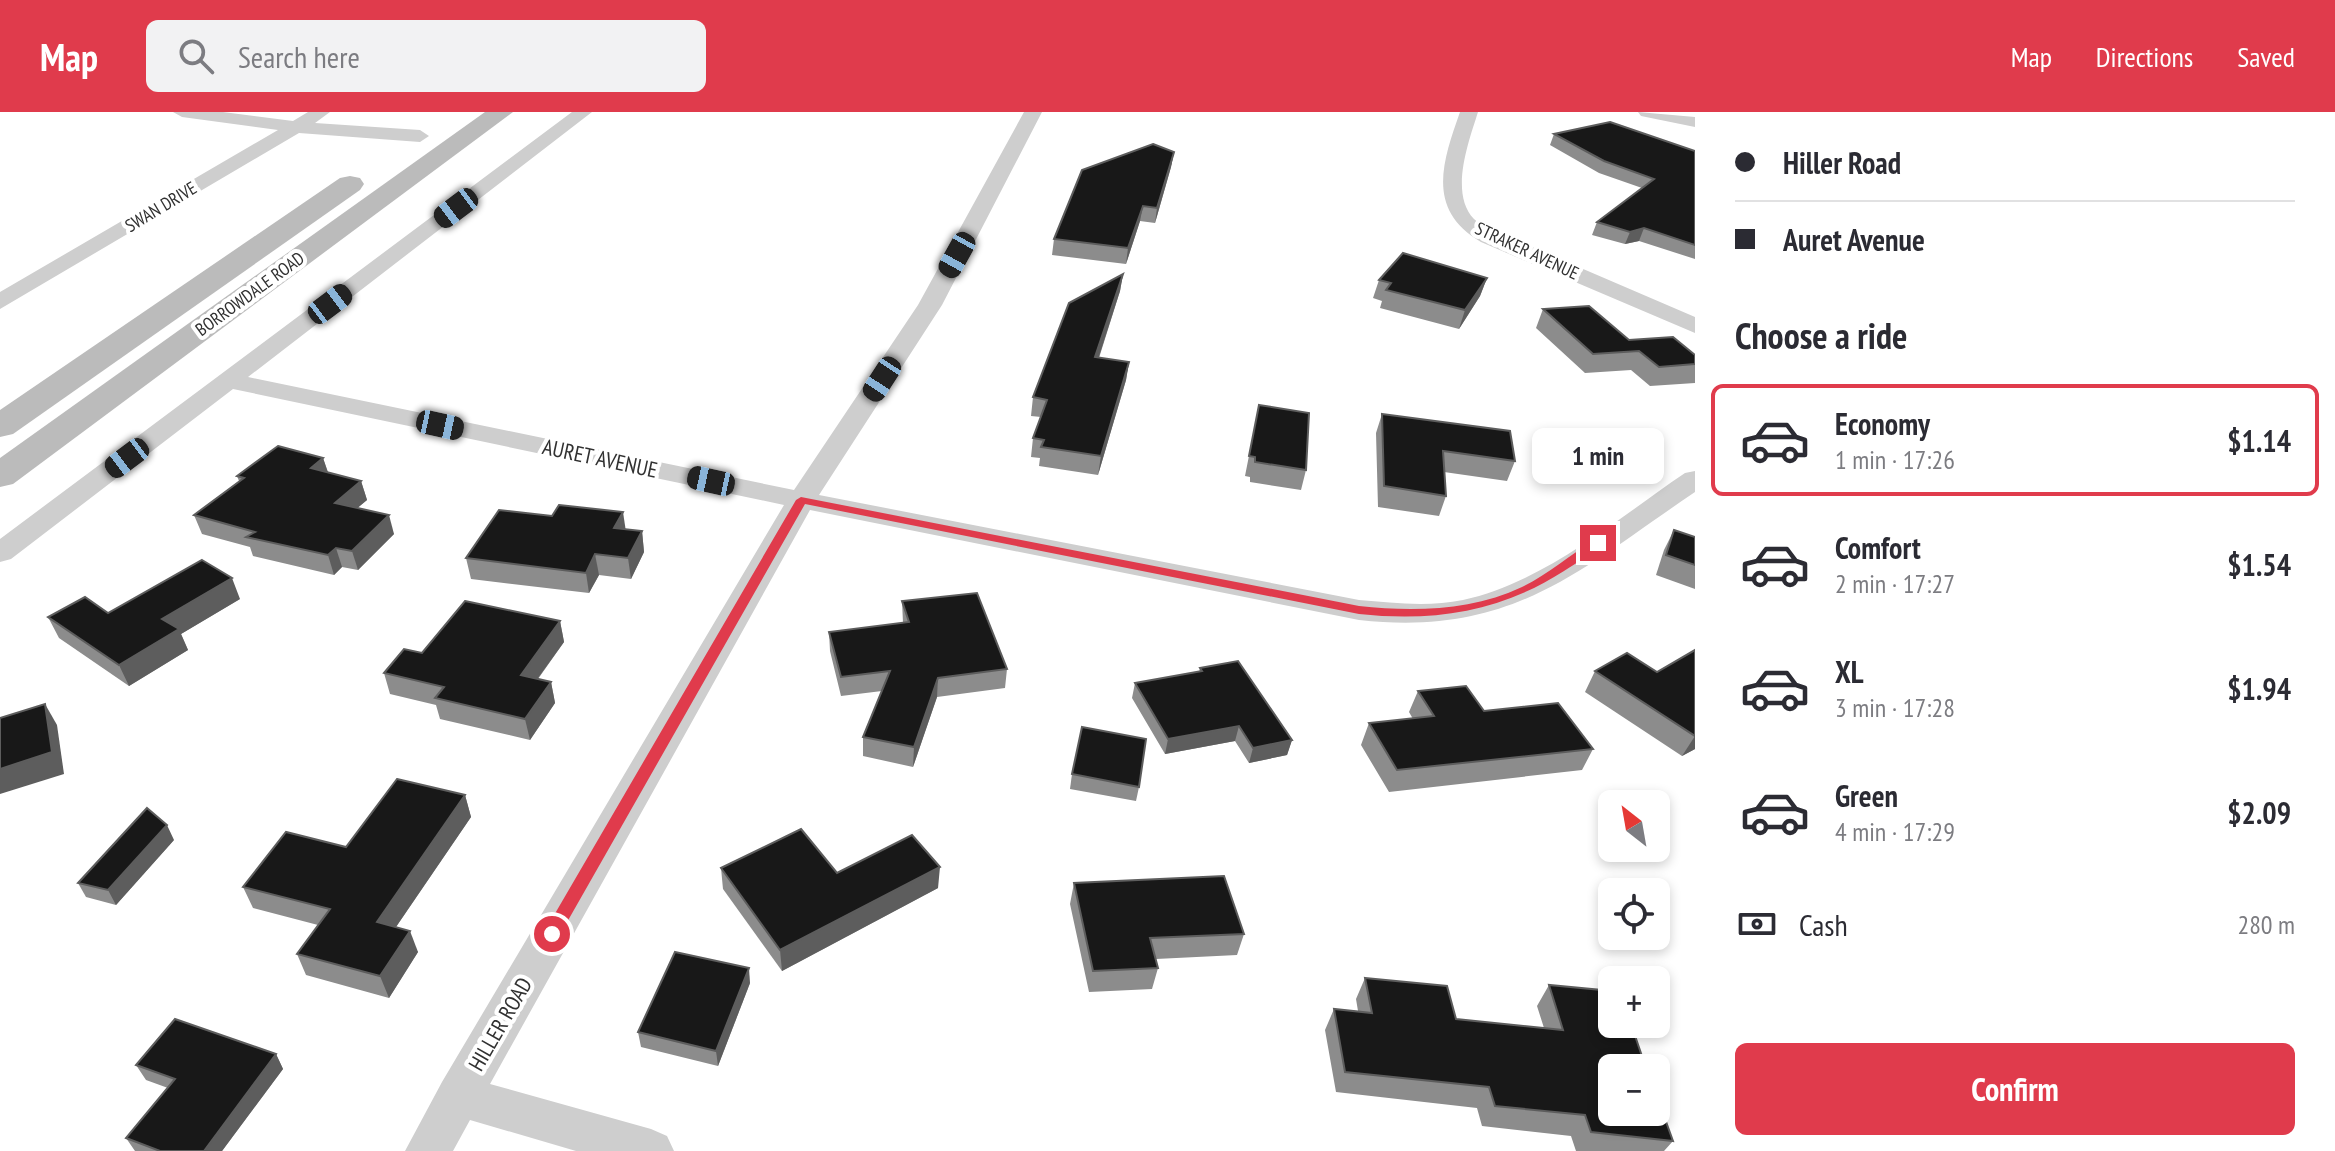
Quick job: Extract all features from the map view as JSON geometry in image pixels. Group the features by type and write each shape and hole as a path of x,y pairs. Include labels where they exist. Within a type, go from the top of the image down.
{"main road":[{"name":"BORROWDALE ROAD","path":"0,426 455,112"},
{"name":"BORROWDALE ROAD","path":"0,476 501,112"}],"street":[{"path":"182,112 297,127 420,136"},
{"name":"SWAN DRIVE","path":"0,302 321,112"},
{"path":"0,553 583,112"},
{"name":"HILLER ROAD","path":"428,1151 801,500 930,305 1033,112"},
{"name":"STRAKER AVENUE","path":"1469,112 1454,177 1454,203 1464,221 1526,254 1695,326"},
{"path":"1647,112 1695,122"},
{"name":"AURET AVENUE","path":"229,381 801,500 1359,610 1405,615 1467,609 1526,590 1695,479"},
{"path":"458,1096 651,1151"}],"building":[{"path":"1610,122 1695,151 1695,245 1644,228 1630,232 1597,222 1654,179 1604,161 1554,134"},
{"path":"1153,144 1174,152 1157,208 1143,206 1128,248 1054,239 1082,170"},
{"path":"1403,253 1487,278 1465,310 1386,290 1391,283 1379,280"},
{"path":"1123,274 1095,357 1129,362 1101,456 1041,447 1044,440 1033,438 1047,400 1033,397 1069,303"},
{"path":"1589,306 1629,340 1673,337 1695,355 1695,364 1659,367 1639,351 1593,354 1543,309"},
{"path":"1259,405 1309,413 1306,470 1255,462 1255,457 1249,456"},
{"path":"1382,414 1510,431 1515,461 1443,451 1446,496 1384,486"},
{"path":"278,446 323,458 311,468 361,481 335,503 389,515 352,551 336,548 328,555 246,537 255,532 194,515 244,478 237,476"},
{"path":"559,505 623,512 614,528 642,531 628,558 595,554 586,573 466,558 499,510 552,516"},
{"path":"1674,530 1695,537 1695,565 1666,555"},
{"path":"202,560 232,578 162,619 179,629 119,665 48,617 85,597 108,613"},
{"path":"977,593 1007,669 938,678 914,747 863,737 890,671 841,677 829,632 909,622 902,601"},
{"path":"465,601 560,621 521,675 551,682 525,719 435,698 444,687 384,673 404,649 422,653"},
{"path":"1695,650 1695,736 1595,671 1627,653 1657,672"},
{"path":"1238,661 1292,740 1253,748 1239,726 1168,739 1135,683 1202,671 1200,668"},
{"path":"1466,686 1484,711 1558,703 1593,749 1397,770 1369,723 1434,716 1418,691"},
{"path":"45,704 52,752 0,769 0,718"},
{"path":"1082,727 1146,739 1139,787 1072,774"},
{"path":"397,779 465,795 377,922 410,931 380,976 297,954 330,909 243,887 286,832 346,847"},
{"path":"147,808 167,825 108,890 78,883"},
{"path":"801,829 837,873 912,835 940,867 780,950 721,868"},
{"path":"1224,876 1244,934 1150,938 1158,968 1093,971 1074,883"},
{"path":"675,952 749,968 716,1051 638,1032"},
{"path":"1365,978 1447,986 1456,1019 1563,1030 1549,985 1598,990 1598,1038 1636,1038 1641,1054 1598,1054 1598,1126 1668,1126 1673,1141 1591,1132 1585,1115 1495,1106 1489,1087 1345,1072 1334,1009 1372,1013"},
{"path":"175,1019 276,1054 204,1151 160,1151 126,1138 175,1079 136,1065"}],"route":[{"path":"552,934 801,500 1359,610 1405,615 1467,609 1526,590 1598,543"}]}
